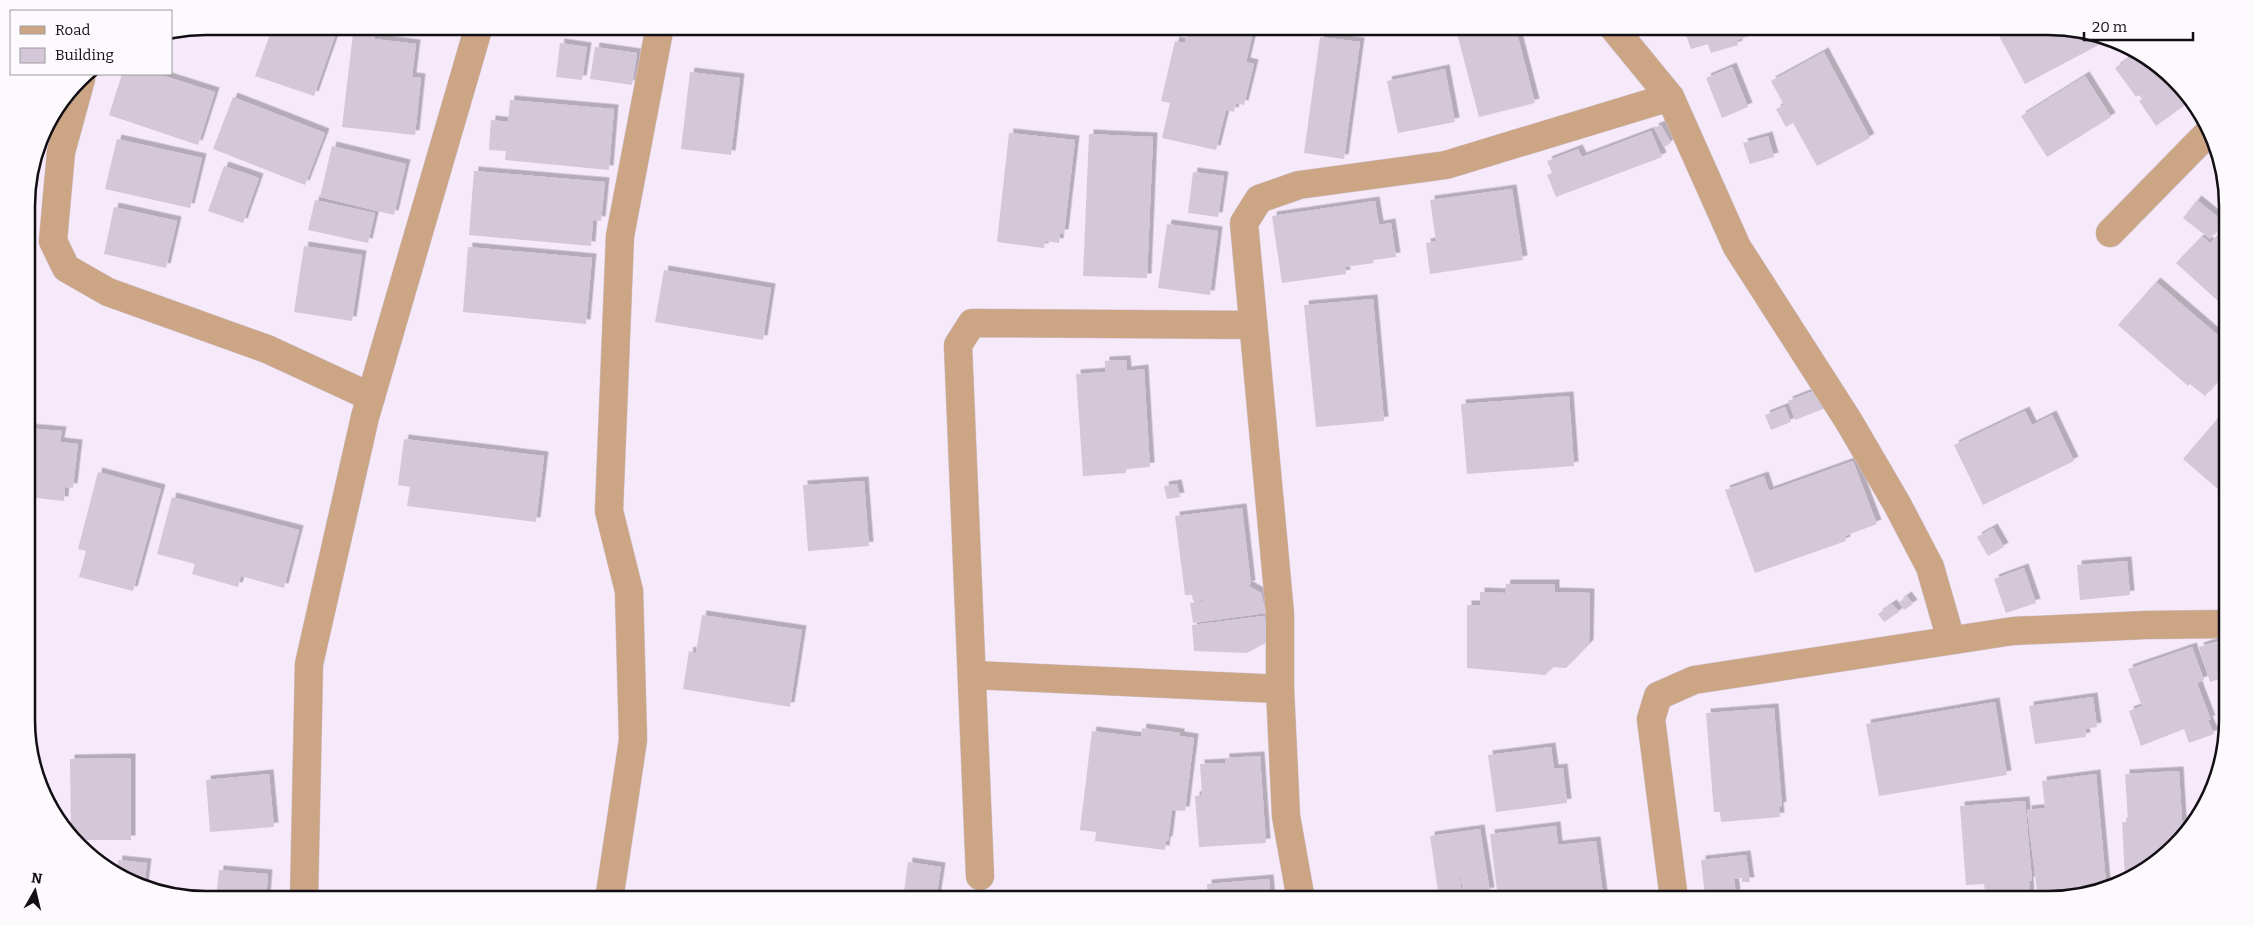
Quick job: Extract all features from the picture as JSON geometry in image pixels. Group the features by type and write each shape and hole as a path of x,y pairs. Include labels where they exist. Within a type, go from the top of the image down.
{"street":[{"path":"304,891 309,664 371,398 476,35"},
{"path":"610,891 633,740 630,591 609,511 620,236 658,35"},
{"path":"1619,35 1670,97 1737,247 1848,420 1902,512 1930,567 1951,640"},
{"path":"77,94 61,152 53,241 66,268 108,292 267,349 371,398"},
{"path":"1299,891 1286,816 1280,689 1280,614 1244,223 1259,199 1299,186 1446,165 1670,97"},
{"path":"2110,233 2204,137"},
{"path":"980,876 958,345 972,323 1253,325"},
{"path":"1673,891 1651,719 1658,696 1694,680 2013,631 2146,625 2219,624"},
{"path":"972,676 1280,689"}],"building":[{"path":"270,35 335,35 314,96 255,76"},
{"path":"353,35 375,35 375,39 416,44 412,77 421,78 415,135 342,127"},
{"path":"1187,35 1243,35 1252,37 1246,62 1254,64 1244,105 1236,103 1234,112 1226,110 1216,150 1162,138 1170,103 1161,101 1175,41 1185,43"},
{"path":"1457,35 1517,35 1535,103 1479,117"},
{"path":"1686,35 1753,35 1737,40 1738,45 1711,53 1708,44 1691,49"},
{"path":"1999,36 2070,36 2101,44 2025,84"},
{"path":"1320,37 1360,42 1344,159 1304,153"},
{"path":"560,43 587,47 582,80 556,77"},
{"path":"595,47 637,53 632,85 590,79"},
{"path":"1824,52 1870,138 1817,166 1793,123 1786,127 1776,109 1784,105 1771,81"},
{"path":"2131,57 2133,58 2152,70 2169,85 2186,105 2156,126 2139,101 2142,99 2139,95 2136,97 2115,68"},
{"path":"1732,67 1748,107 1722,118 1706,78"},
{"path":"1445,69 1455,122 1398,133 1387,81"},
{"path":"690,72 740,78 731,155 681,149"},
{"path":"122,75 161,75 215,92 198,145 109,115"},
{"path":"2085,76 2111,117 2047,157 2021,116"},
{"path":"233,97 325,133 305,185 213,149"},
{"path":"510,100 614,109 609,170 505,160 506,151 489,150 491,120 508,122"},
{"path":"1661,125 1671,143 1664,147 1654,128"},
{"path":"1651,131 1662,157 1556,197 1547,175 1552,173 1547,161 1578,149 1582,157"},
{"path":"1009,133 1075,140 1064,234 1060,234 1059,243 1045,241 1044,248 997,242"},
{"path":"1089,134 1153,137 1147,278 1083,276"},
{"path":"1768,136 1774,157 1750,164 1743,143"},
{"path":"117,139 202,158 190,208 105,189"},
{"path":"332,146 406,164 394,215 320,197"},
{"path":"224,166 259,178 243,223 208,211"},
{"path":"474,171 605,182 601,221 593,220 591,246 469,235"},
{"path":"1193,172 1224,176 1218,217 1188,213"},
{"path":"1512,189 1523,260 1430,274 1426,243 1436,241 1430,200"},
{"path":"315,200 375,213 368,243 308,230"},
{"path":"2197,200 2219,218 2219,228 2210,239 2183,218"},
{"path":"1375,201 1379,225 1391,223 1396,257 1373,260 1374,263 1345,267 1346,274 1282,283 1272,216"},
{"path":"114,207 177,221 166,268 104,254"},
{"path":"1167,224 1218,231 1210,295 1158,288"},
{"path":"2219,233 2219,302 2176,263 2202,236 2210,243"},
{"path":"304,246 362,255 352,321 294,312"},
{"path":"468,247 592,258 586,324 463,312"},
{"path":"664,270 771,288 763,340 655,322"},
{"path":"2156,282 2219,336 2219,380 2205,396 2190,384 2188,386 2118,325"},
{"path":"1373,299 1384,421 1316,427 1304,305"},
{"path":"1126,360 1127,371 1144,369 1150,467 1126,469 1126,473 1083,476 1076,374 1105,372 1105,361"},
{"path":"1821,388 1828,407 1795,420 1788,401"},
{"path":"1569,396 1574,466 1467,474 1461,404"},
{"path":"1785,407 1791,422 1771,430 1765,415"},
{"path":"2025,411 2032,425 2052,415 2074,461 1983,505 1954,445"},
{"path":"2219,417 2219,490 2183,459"},
{"path":"35,429 62,431 60,442 78,444 73,488 65,487 64,501 35,498"},
{"path":"404,439 544,456 536,522 407,506 410,487 398,485"},
{"path":"1853,461 1877,524 1845,536 1846,541 1755,573 1725,490 1764,476 1769,491"},
{"path":"98,472 161,489 133,591 79,577 86,551 78,549"},
{"path":"864,481 869,546 808,551 803,485"},
{"path":"1177,484 1180,497 1167,499 1164,486"},
{"path":"172,497 299,530 284,588 241,576 238,587 192,574 195,564 157,554"},
{"path":"1242,508 1251,585 1247,585 1261,593 1266,613 1193,623 1190,603 1224,597 1193,601 1192,595 1185,595 1175,516"},
{"path":"1993,528 2004,547 1988,556 1977,537"},
{"path":"2127,561 2130,595 2080,600 2077,565"},
{"path":"2024,568 2036,603 2006,613 1994,579"},
{"path":"1506,584 1555,584 1555,592 1590,593 1589,644 1566,668 1553,667 1545,675 1467,668 1467,605 1480,605 1480,592 1505,593"},
{"path":"1907,596 1913,604 1904,610 1899,602"},
{"path":"1892,604 1899,612 1884,622 1878,614"},
{"path":"702,615 802,630 790,707 683,689 689,651 696,653"},
{"path":"1264,616 1269,641 1247,653 1194,651 1192,625"},
{"path":"2219,641 2219,679 2210,682 2199,647"},
{"path":"2192,647 2204,680 2197,683 2211,720 2208,720 2214,734 2189,743 2184,729 2141,746 2129,711 2142,706 2128,669"},
{"path":"2093,697 2097,727 2085,729 2086,737 2035,744 2029,706"},
{"path":"1995,702 2007,775 1879,796 1866,724"},
{"path":"1774,708 1782,806 1779,807 1780,817 1721,822 1720,812 1714,812 1706,713"},
{"path":"1142,728 1180,733 1180,736 1194,738 1185,811 1172,810 1165,850 1095,841 1096,832 1080,830 1092,731 1141,737"},
{"path":"1551,747 1554,769 1563,768 1567,803 1496,812 1488,755"},
{"path":"1260,756 1266,843 1199,847 1195,796 1202,795 1200,764 1225,763 1225,758"},
{"path":"131,758 131,840 84,840 77,833 71,825 70,759"},
{"path":"2179,771 2182,826 2152,856 2125,872 2122,822 2128,822 2125,774"},
{"path":"269,774 274,827 210,832 206,780"},
{"path":"2096,774 2106,880 2081,888 2037,891 2027,810 2045,808 2042,781"},
{"path":"2025,801 2032,880 2029,881 2030,891 1985,891 1984,884 1966,885 1960,806"},
{"path":"1556,826 1558,845 1596,841 1602,891 1497,891 1490,834"},
{"path":"1480,829 1490,891 1463,891 1458,861 1461,891 1438,891 1430,836"},
{"path":"1746,855 1750,882 1742,882 1742,878 1735,879 1733,872 1736,891 1704,891 1701,860"},
{"path":"118,860 147,863 145,879 130,873 117,866"},
{"path":"908,862 941,867 937,891 904,891"},
{"path":"219,870 268,874 267,891 217,891"},
{"path":"1269,879 1270,891 1207,891 1207,884"}]}
